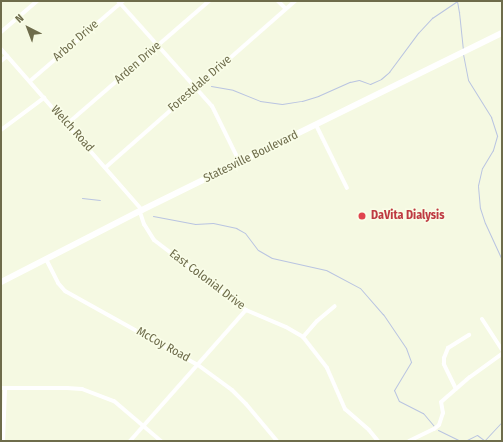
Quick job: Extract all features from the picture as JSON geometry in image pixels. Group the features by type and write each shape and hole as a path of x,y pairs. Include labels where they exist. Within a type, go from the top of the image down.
{"main road":[{"name":"Statesville Boulevard","path":"1,282 141,211 502,33"}],"street":[{"path":"1,32 37,1"},
{"name":"Arden Drive","path":"67,124 209,1"},
{"path":"278,1 286,9"},
{"name":"Forestdale Drive","path":"106,167 295,1"},
{"path":"120,2 212,106 240,163"},
{"name":"Arbor Drive","path":"30,81 120,2"},
{"name":"Welch Road","path":"1,49 106,167 141,211"},
{"path":"1,61 7,56"},
{"path":"1,130 44,98"},
{"path":"316,125 347,188"},
{"name":"East Colonial Drive","path":"141,211 144,224 154,240 246,310 286,327 302,337 327,368 346,409 370,430 378,441"},
{"name":"McCoy Road","path":"46,259 58,283 65,291 198,365 232,390 246,404 277,441"},
{"path":"302,337 317,321 335,306"},
{"path":"130,441 246,310"},
{"path":"482,319 502,350"},
{"path":"456,389 444,364 444,358 448,348 469,335"},
{"path":"409,441 439,425 443,412 441,402 470,377 502,354"},
{"path":"3,441 3,388 67,388 82,389 114,401 161,441"}],"waterway":[{"path":"457,1 463,49"},
{"path":"211,86 233,90 260,101 282,104 302,101 318,96 350,82 359,80 370,84 381,79 389,72 418,33 432,18 457,1"},
{"path":"463,54 468,80 491,117 497,136 493,150 482,168 478,186 480,208 485,223 502,260"},
{"path":"82,198 100,200"},
{"path":"153,216 195,224 213,223 236,228 245,233 258,250 272,258 326,270 360,288 383,314 406,348 411,362 394,390 399,401 423,413 434,426"},
{"path":"484,441 502,422"},
{"path":"438,430 461,441"},
{"path":"465,441 477,435 484,440"}],"place":[{"name":"DaVita Dialysis","path":"362,216"}]}
